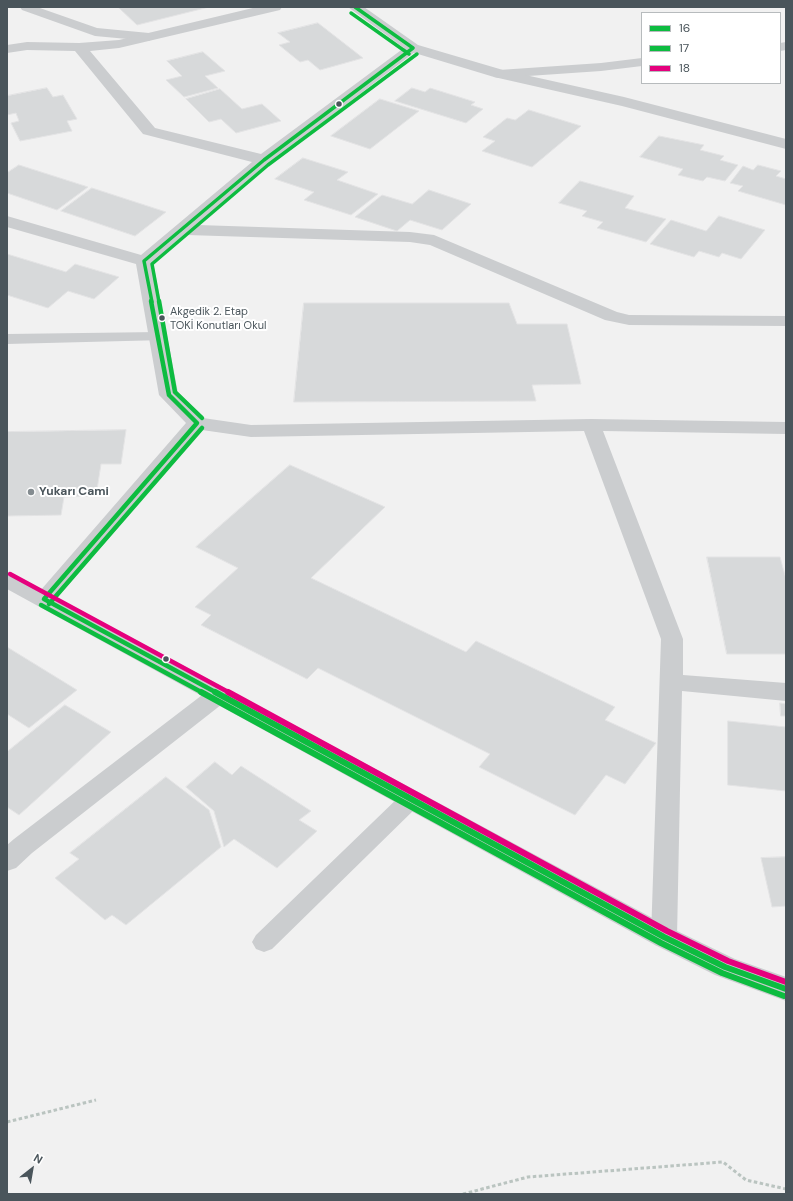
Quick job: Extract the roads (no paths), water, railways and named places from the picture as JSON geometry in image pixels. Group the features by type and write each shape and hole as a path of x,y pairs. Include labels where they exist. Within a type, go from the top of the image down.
{"street":[{"path":"8,47 79,47 119,44 275,7"},
{"path":"355,7 413,48 498,74 624,102 786,144"},
{"path":"79,47 150,131 264,160"},
{"path":"144,261 184,230 264,160 413,48"},
{"path":"498,74 601,67 641,62"},
{"path":"7,221 40,232 144,261"},
{"path":"184,230 410,237 434,240 610,316 629,320 786,321"},
{"path":"144,261 169,396 198,423 251,431 591,425 786,428"},
{"path":"44,600 198,423"},
{"path":"591,425 672,639 664,937"},
{"path":"7,580 664,937 725,967 786,989"},
{"path":"671,682 786,692"},
{"path":"7,861 23,846 218,695"}],"lane":[{"path":"26,7 95,32 149,37"},
{"path":"7,339 159,337"},
{"path":"264,942 410,800"}],"place":[{"name":"Akgedik 2. Etap TOKİ Konutları Okul","path":"162,318"},
{"name":"Yukarı Cami","path":"31,492"}]}
